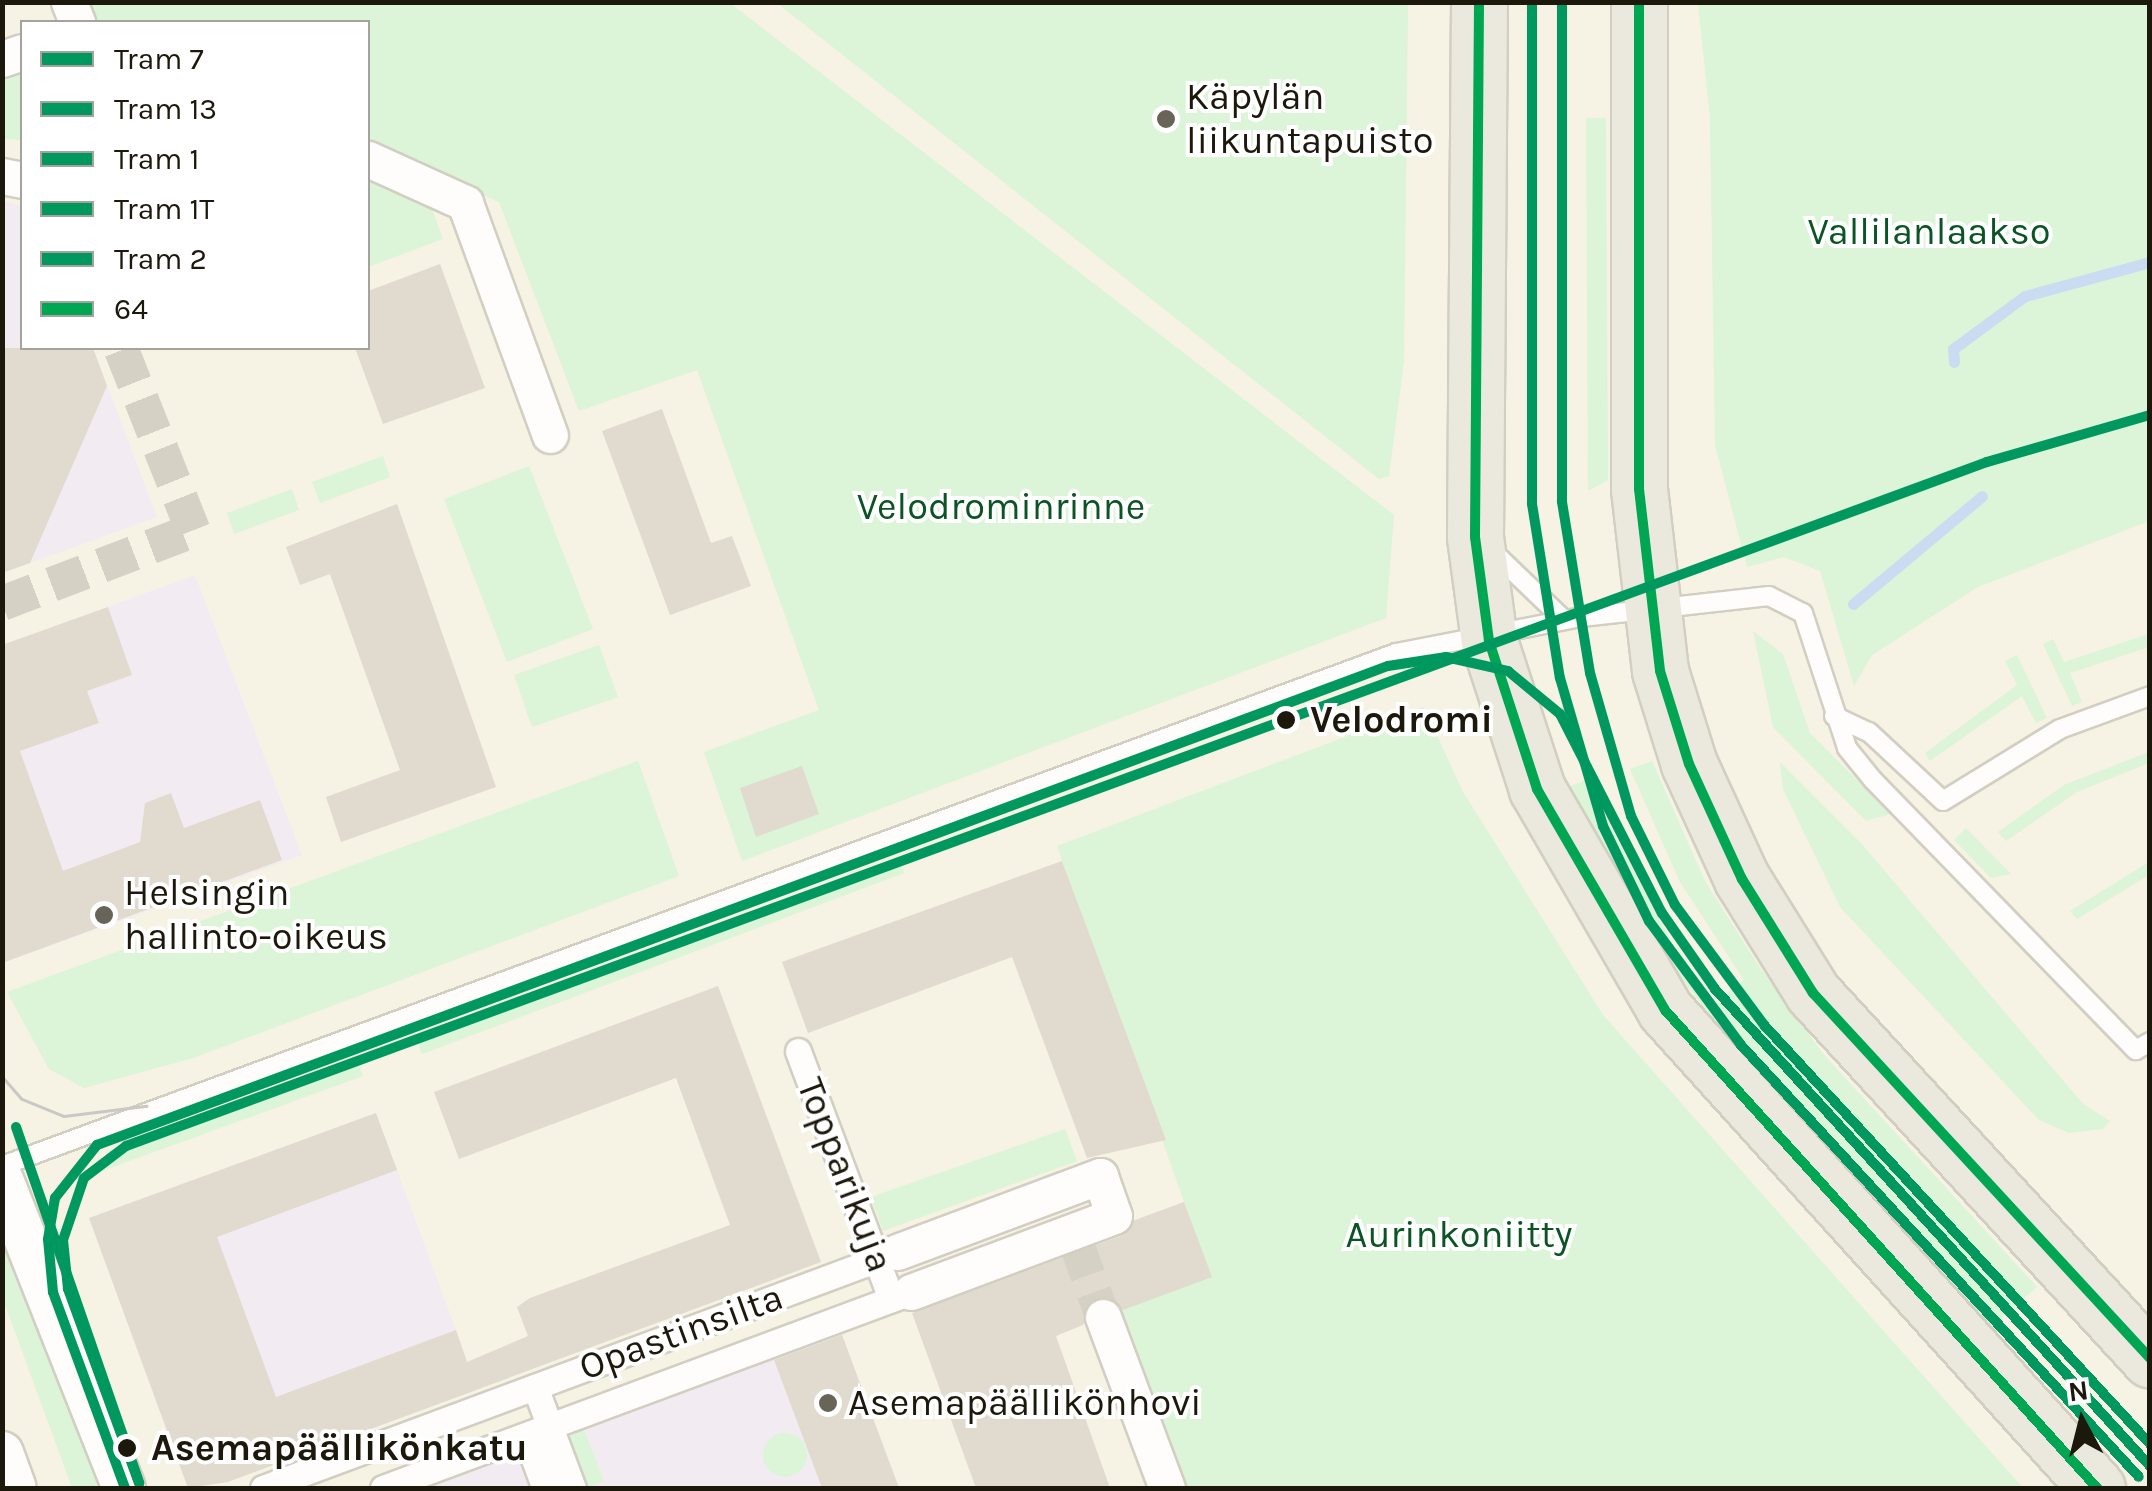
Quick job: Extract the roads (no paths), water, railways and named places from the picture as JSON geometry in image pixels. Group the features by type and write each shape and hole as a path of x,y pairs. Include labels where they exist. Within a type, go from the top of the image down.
{"main road":[{"path":"1480,2 1474,537 1487,634 1537,789 1665,1010 2096,1488"},
{"path":"1639,2 1639,489 1650,612 1689,764 1779,945 2150,1360"}],"street":[{"path":"370,160 465,203 550,434"},
{"name":"Topparikuja","path":"798,1051 901,1296"},
{"name":"Opastinsilta","path":"263,1488 295,1483 450,1419 1100,1176 1114,1216 1074,1237 851,1314 545,1435 464,1458 436,1482 383,1488"},
{"path":"2,1180 124,1488"},
{"name":"Topparikuja","path":"836,1275 851,1314"},
{"path":"1103,1318 1167,1488"},
{"path":"535,1387 550,1488"},
{"path":"450,1419 464,1458"},
{"path":"545,1435 573,1488"},
{"path":"2,1453 15,1488"}],"lane":[{"path":"1474,537 1564,620"},
{"path":"2,1166 1396,654 1564,620 1769,596 1796,606 1834,716 1874,780 2006,909 2136,1050 2150,1042"},
{"path":"1834,716 1869,732 1936,800 1962,794 2060,730 2150,696"}],"waterway":[{"path":"1954,362 1953,349 2025,296 2150,262"},
{"path":"1853,604 1982,496"}],"tunnel":[{"path":"2,603 193,530 122,350"},
{"path":"1076,1242 1103,1317"}],"tram line":[{"name":"1","path":"1532,2 1532,504 1560,678 1603,826 1649,921 1741,1045 2139,1477"},
{"name":"1T","path":"1562,2 1562,502 1590,673 1631,816 1675,905 1765,1026 2150,1444"},
{"name":"13","path":"139,1483 68,1289 63,1240 84,1178 126,1146 1987,462 2150,415"},
{"name":"7","path":"125,1488 53,1292 48,1239 55,1198 97,1145 1388,666 1446,657 1508,671 1560,714 1662,913 1715,989 2150,1466"},
{"path":"2,1076 22,1099 64,1116 146,1106"},
{"name":"2","path":"16,1127 139,1483"}],"place":[{"name":"Käpylän liikuntapuisto","path":"1166,119"},
{"name":"Velodromi","path":"1286,720"},
{"name":"Helsingin hallinto-oikeus","path":"104,915"},
{"name":"Asemapäällikönhovi","path":"828,1403"},
{"name":"Asemapäällikönkatu","path":"127,1448"}],"park label":[{"name":"Vallilanlaakso","path":"1929,232"},
{"name":"Velodrominrinne","path":"1001,507"},
{"name":"Aurinkoniitty","path":"1459,1235"}]}
